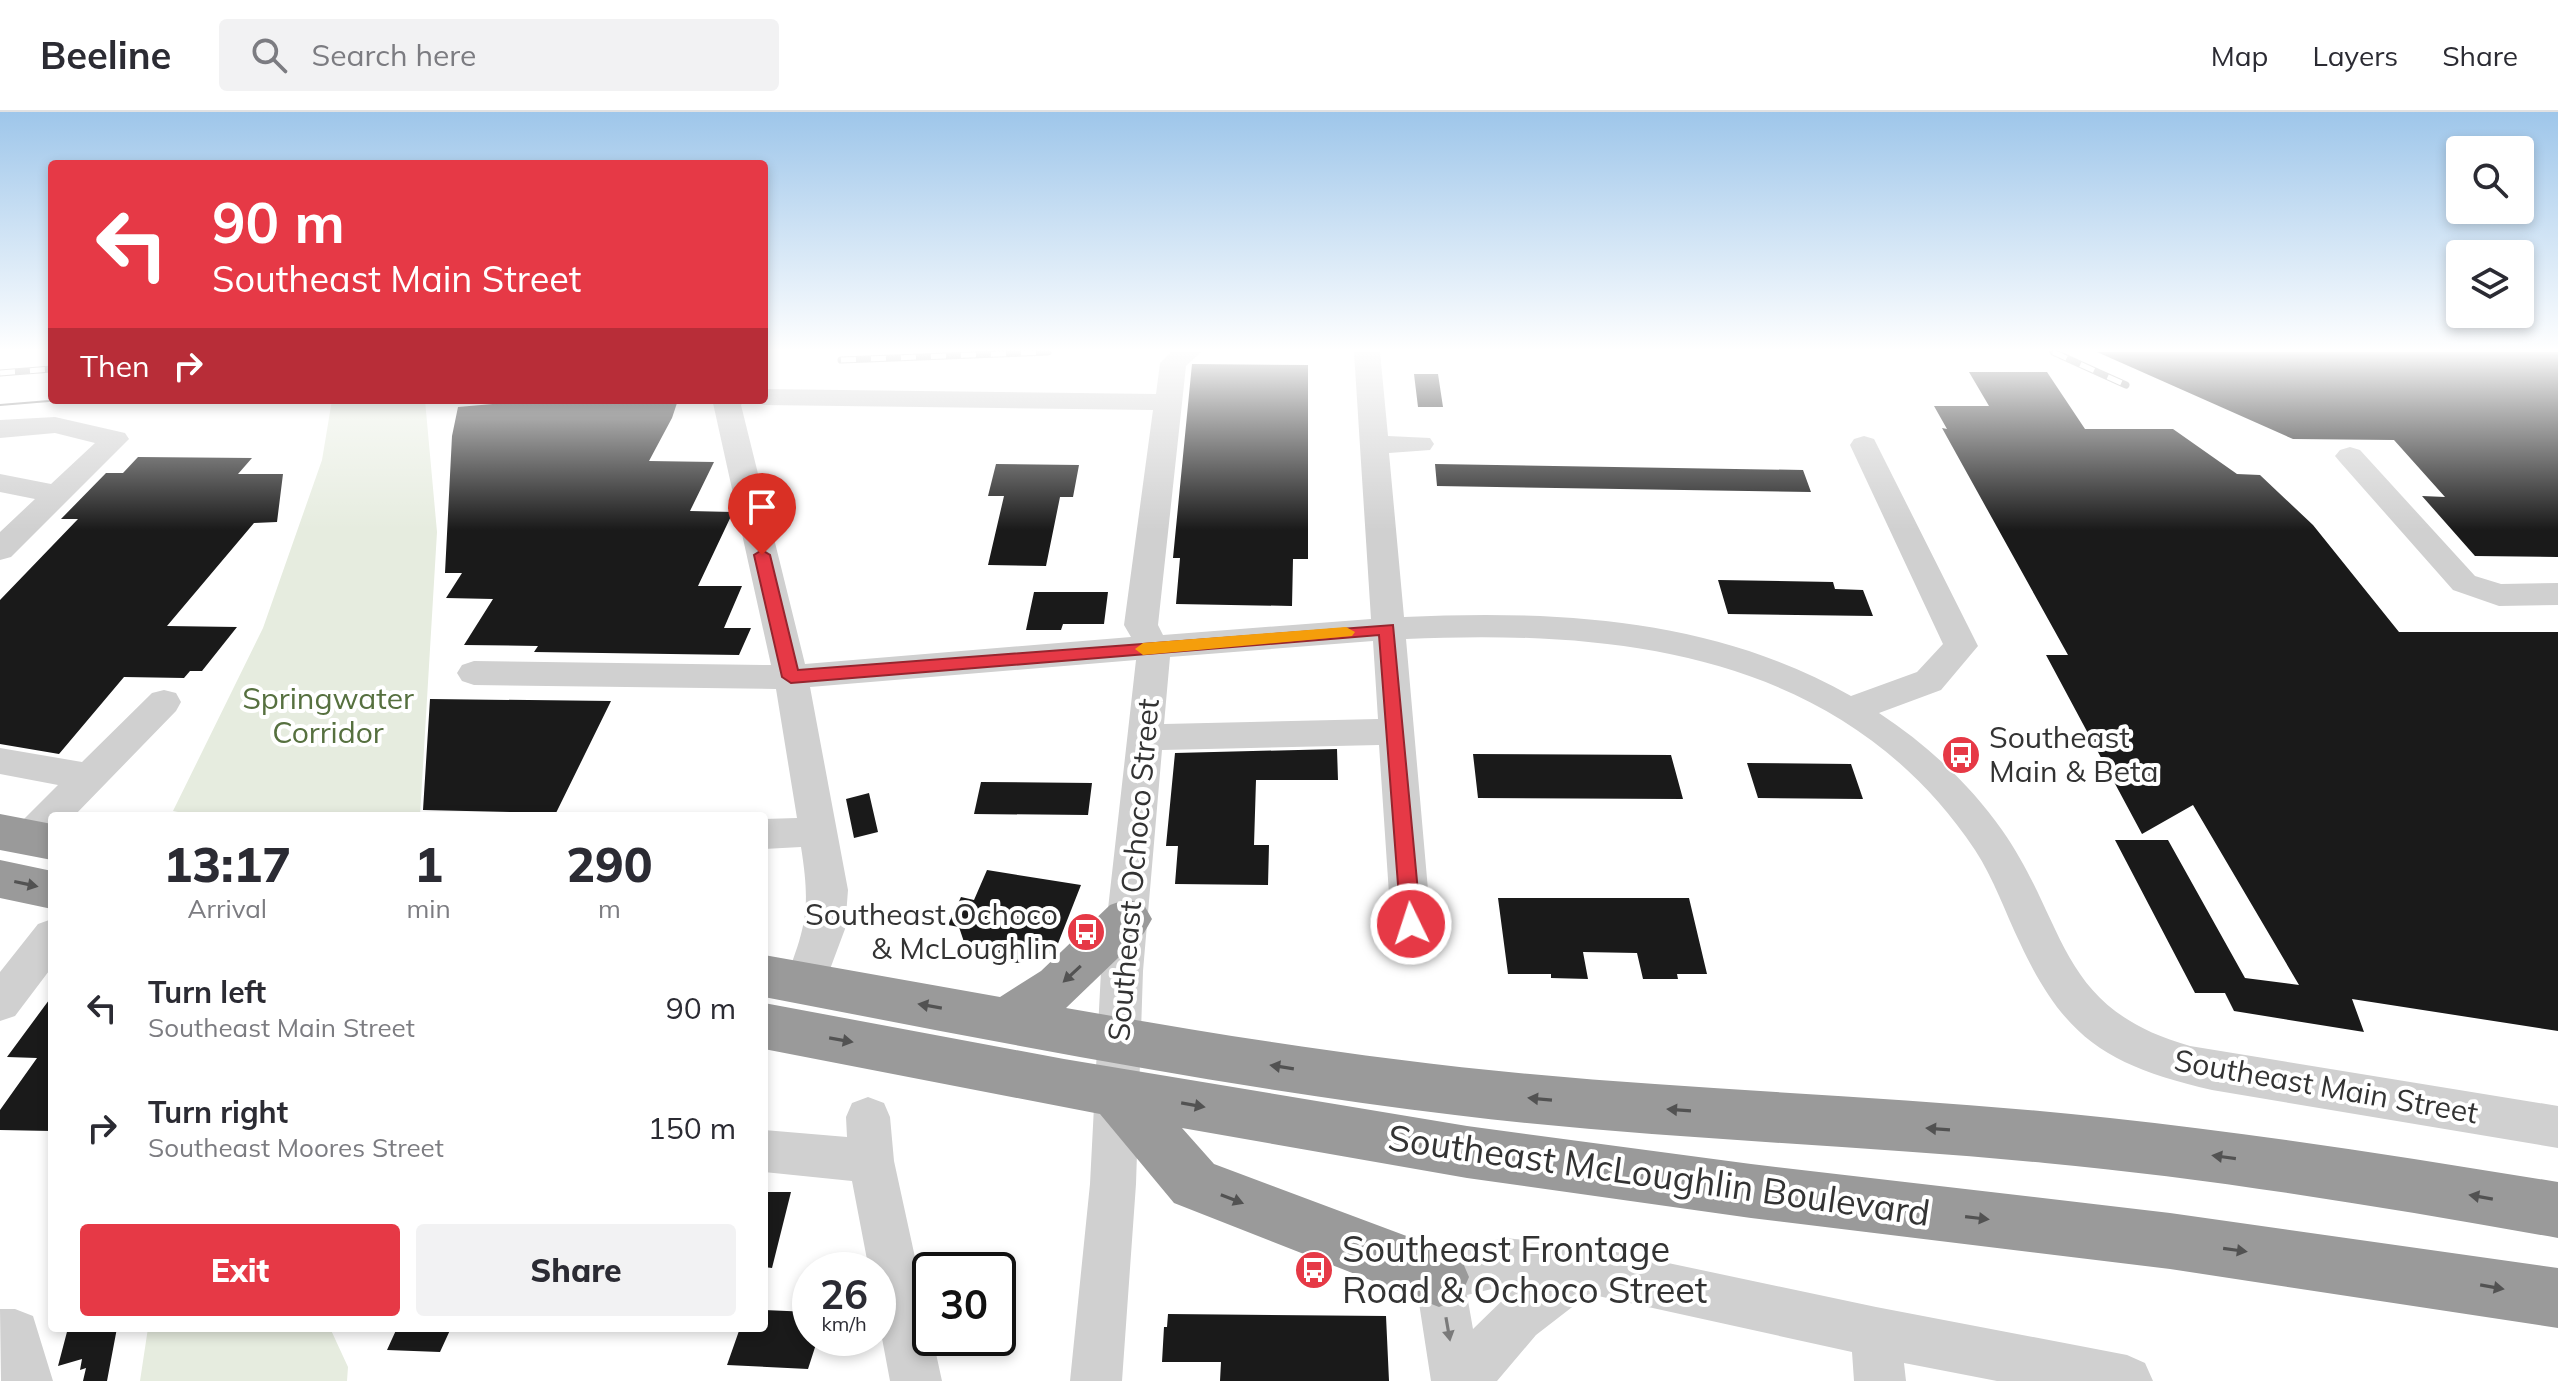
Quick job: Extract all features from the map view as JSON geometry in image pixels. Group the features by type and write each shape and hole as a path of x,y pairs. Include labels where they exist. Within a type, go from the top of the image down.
{"highway":[{"path":"0,879 48,889"},
{"path":"1007,1020 1059,986 1127,919"},
{"name":"Southeast McLoughlin Boulevard","path":"784,980 1007,1020 1117,1066 1467,1152 1751,1191 2170,1241 2558,1298"},
{"name":"Southeast McLoughlin Boulevard","path":"768,1026 1117,1066 1301,1070 1457,1091 1618,1106 2044,1136 2351,1175 2558,1210"},
{"path":"1117,1066 1194,1184 1439,1277"}],"street":[{"path":"729,411 791,677 828,890 828,915 784,980"},
{"name":"Southeast Ochoco Street","path":"1096,1381 1113,1184 1127,919 1154,648 1141,625 1166,411"},
{"path":"1372,411 1411,924"},
{"path":"0,429 55,425 115,439 0,550"},
{"path":"1375,445 1420,444"},
{"path":"1849,710 1929,681 1961,646 1864,445"},
{"path":"2350,456 2464,583 2499,595 2558,594"},
{"path":"0,483 57,494"},
{"name":"Southeast Main Street","path":"474,673 791,677 1387,629 1525,626 1598,628 1656,636 1758,665 1849,710 1900,745 1968,813 1991,844 2015,885 2064,989 2097,1022 2126,1042 2174,1062 2212,1071 2558,1127"},
{"path":"53,812 164,702"},
{"path":"1145,737 1397,732"},
{"path":"0,761 89,777"},
{"path":"27,837 48,817"},
{"path":"768,834 819,832"},
{"path":"0,1003 48,941"},
{"path":"768,1151 869,1139 916,1381"},
{"path":"1457,1381 1439,1277 1504,1262 1583,1269 1876,1332 2127,1381"},
{"path":"1469,1381 1496,1337 1518,1315 1583,1269"},
{"path":"1876,1332 1880,1381"}],"green space":[{"name":"Springwater Corridor","path":"330,411 426,411 437,532 420,812 173,811 263,628 322,460"},
{"path":"147,1332 332,1332 348,1367 347,1381 140,1381"}],"building":[{"path":"457,411 674,411 649,461 714,462 690,511 733,512 698,586 742,586 724,628 751,628 739,655 534,652 538,646 464,645 493,599 446,598 462,573 445,573 452,436"},
{"path":"1187,411 1308,411 1308,559 1293,559 1292,606 1176,604 1180,558 1173,558"},
{"path":"1937,411 2073,411 2085,429 2173,429 2237,474 2260,475 2313,525 2399,632 2558,632 2558,1031 2352,999 2364,1032 2234,1011 2225,993 2195,993 2115,840 2168,840 2245,978 2299,985 2193,805 2142,834 2046,655 2068,655 1942,428 1947,429"},
{"path":"2230,411 2558,411 2558,557 2475,556 2422,496 2445,497 2394,440 2293,439"},
{"path":"138,457 252,458 238,474 283,474 277,522 254,523 167,626 237,627 202,671 190,671 184,678 124,677 59,754 0,744 0,600 78,519 61,519 106,473 123,473"},
{"path":"996,464 1079,465 1073,497 1060,497 1046,566 988,565 1004,496 988,496"},
{"path":"1435,464 1803,470 1811,492 1437,486"},
{"path":"1718,580 1833,582 1835,589 1863,590 1873,616 1728,614"},
{"path":"1034,592 1108,592 1104,624 1063,624 1061,630 1026,630"},
{"path":"430,699 611,701 556,812 423,810"},
{"path":"1337,749 1338,780 1256,780 1254,845 1269,845 1268,885 1175,884 1178,846 1166,846 1175,753"},
{"path":"1473,754 1671,755 1683,799 1478,798"},
{"path":"1747,763 1851,764 1863,799 1758,798"},
{"path":"981,782 1092,783 1088,815 974,814"},
{"path":"869,793 878,832 854,838 846,799"},
{"path":"987,870 1081,885 1057,946 1050,954 1040,960 1015,963 985,959 965,945 959,927 948,925 961,897 974,900"},
{"path":"1498,898 1689,898 1707,974 1677,974 1678,979 1643,979 1637,953 1583,952 1588,979 1551,978 1551,974 1508,974"},
{"path":"48,1001 48,1131 0,1130 0,1110 37,1058 7,1057"},
{"path":"768,1192 791,1192 772,1268 768,1268"},
{"path":"768,1310 792,1311 792,1356 812,1356 808,1369 727,1365 739,1332 768,1332"},
{"path":"1168,1314 1386,1316 1389,1381 1220,1381 1221,1362 1162,1362"},
{"path":"67,1332 116,1332 107,1381 83,1381 86,1368 80,1370 82,1359 58,1366"},
{"path":"395,1332 449,1332 440,1352 387,1350"}],"slow traffic":[{"path":"1143,649 1346,632"}],"place":[{"name":"Southeast Main & Beta","path":"1961,755"},
{"name":"Southeast Ochoco & McLoughlin","path":"1086,932"},
{"name":"Southeast Frontage Road & Ochoco Street","path":"1314,1270"}],"route":[{"path":"762,555 791,677 1387,629 1411,924"}]}
